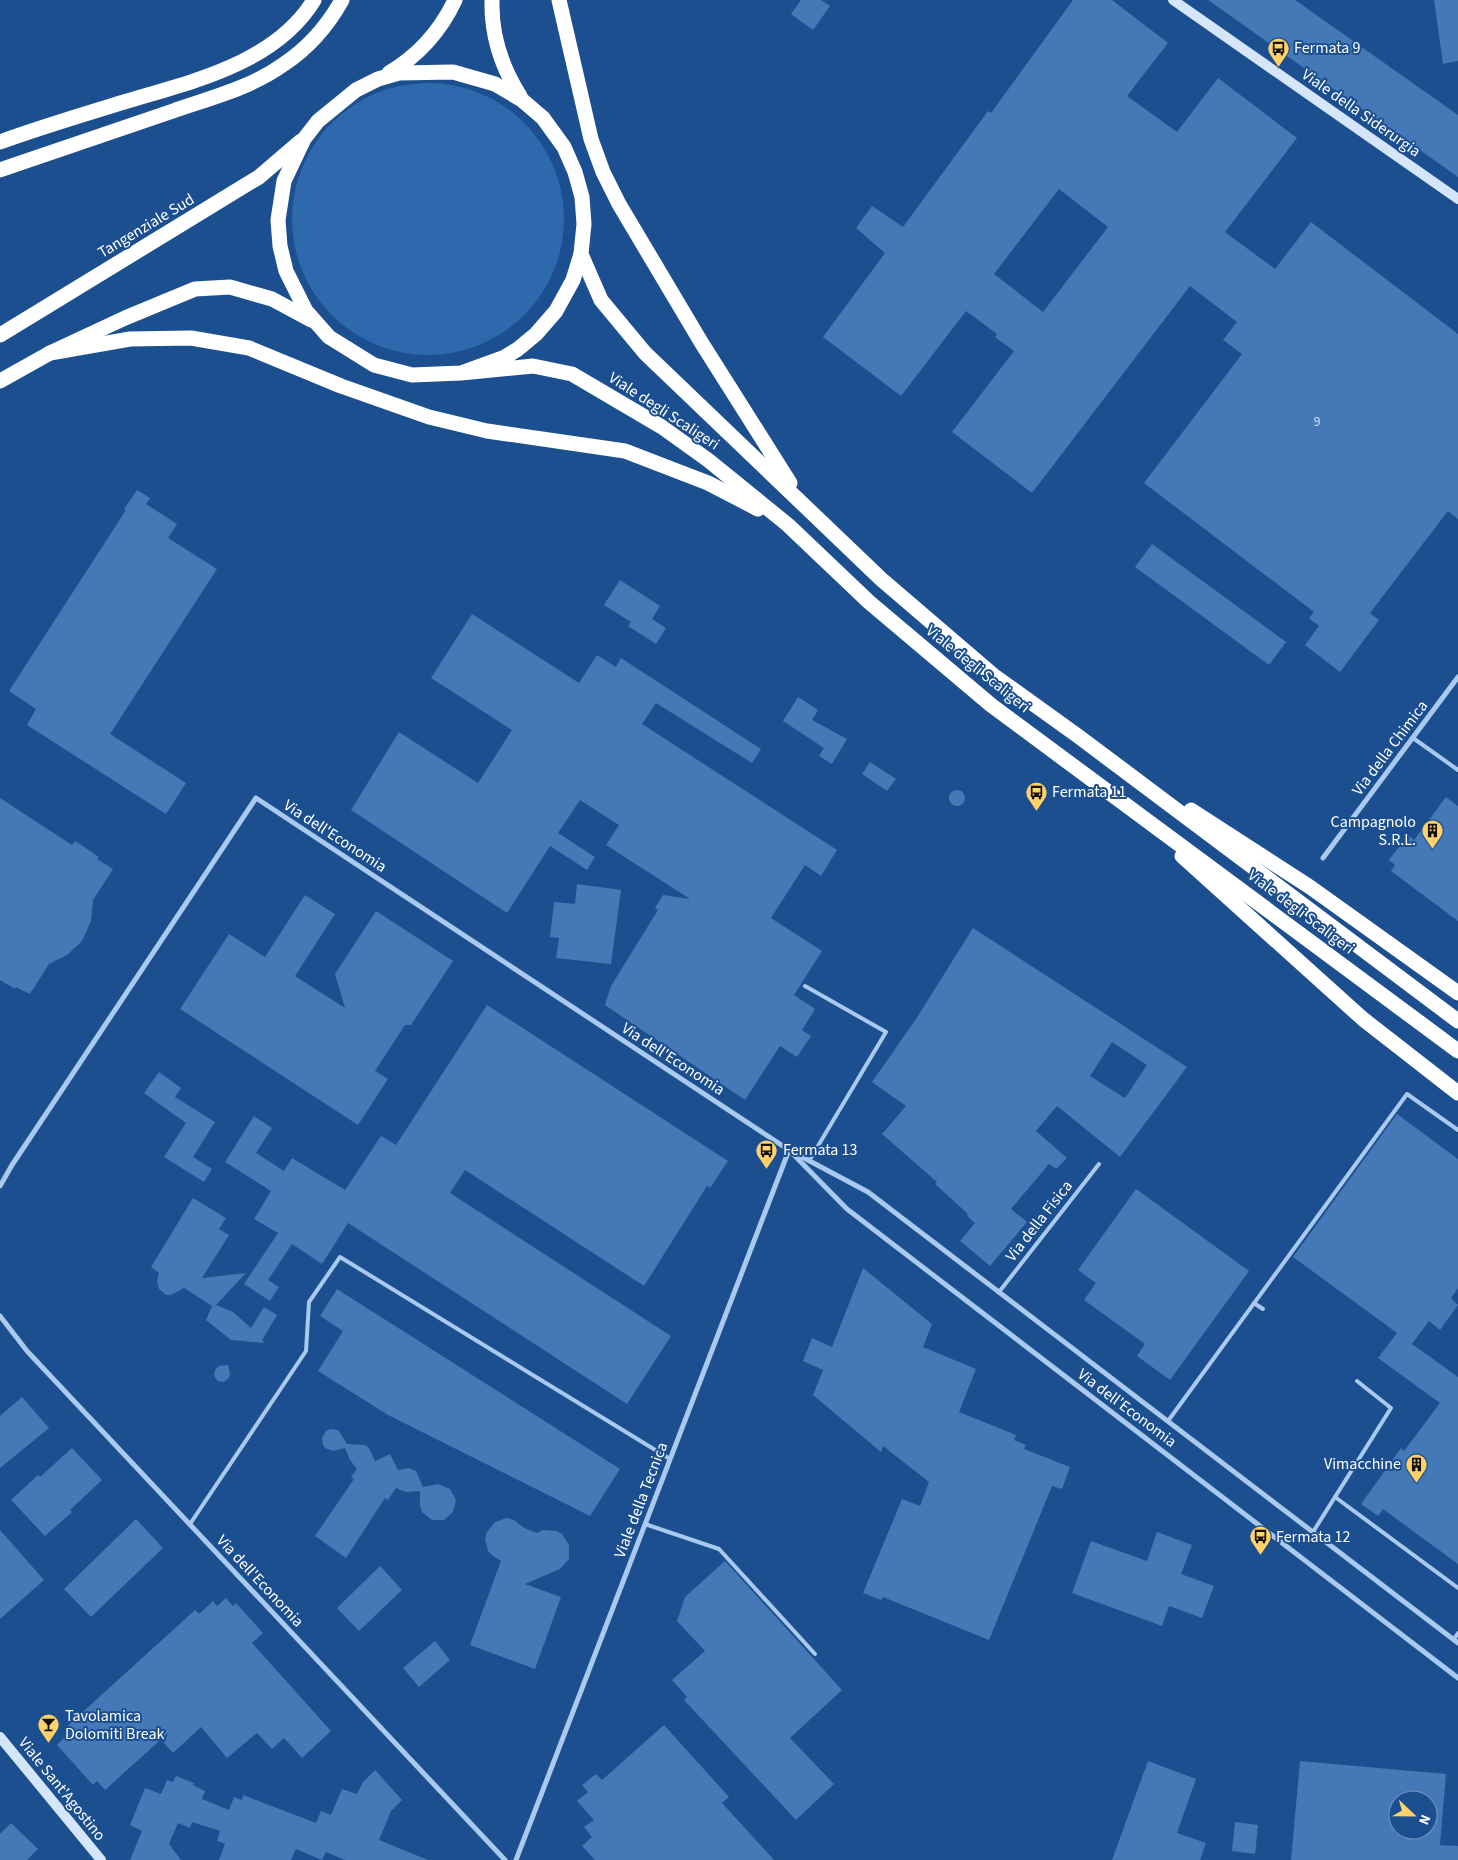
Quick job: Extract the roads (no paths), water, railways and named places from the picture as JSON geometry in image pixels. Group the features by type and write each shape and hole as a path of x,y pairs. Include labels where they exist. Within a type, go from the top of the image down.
{"highway":[{"path":"0,142 38,128 175,87 246,59 269,46 291,28 314,0"},
{"path":"0,170 226,93 265,76 284,65 303,50 331,18 342,0"},
{"path":"378,80 418,53 446,19 455,0"},
{"path":"492,0 493,35 497,49 510,80 522,100"},
{"path":"559,0 591,138 619,204 701,342 803,503"},
{"name":"Viale degli Scaligeri","path":"461,373 505,357 536,334 556,311 573,280 581,254 584,224 582,197 575,172 564,147 543,118 522,100 495,84 454,72 399,73 356,90 318,121 304,139 284,181 278,220 280,246 286,271 306,311 330,338 374,365 412,375 461,373 533,366 572,374 662,428 708,460 788,526 869,602 991,705 1458,1051"},
{"name":"Tangenziale Sud","path":"0,335 259,177 304,139"},
{"name":"Viale degli Scaligeri","path":"581,254 601,300 645,354 881,579 992,675 1078,736 1458,1021"},
{"path":"0,381 50,353 125,318 195,289 230,287 272,299 314,322"},
{"path":"50,353 130,339 191,338 249,348 341,386 429,417 487,430 624,451 708,483 788,526"},
{"path":"1078,736 1310,887 1458,993"},
{"path":"1112,794 1363,1019 1458,1093"}],"street":[{"name":"Viale della Siderurgia","path":"1173,0 1458,199"},
{"name":"Via della Chimica","path":"1323,858 1458,677"},
{"name":"Via dell'Economia","path":"0,1186 12,1165 256,798 789,1150 868,1192 1456,1641"},
{"name":"Via dell'Economia","path":"789,1150 847,1209 1458,1678"},
{"name":"Viale della Tecnica","path":"516,1860 789,1150"},
{"name":"Via dell'Economia","path":"0,1316 26,1351 505,1860"},
{"name":"Viale Sant'Agostino","path":"0,1737 101,1860"}],"lane":[{"path":"1413,738 1458,770"},
{"path":"806,986 886,1032 809,1161"},
{"path":"1168,1421 1407,1094 1458,1130"},
{"name":"Via della Fisica","path":"999,1292 1099,1164"},
{"path":"190,1524 306,1352 309,1302 340,1257 670,1459"},
{"path":"1254,1303 1263,1309"},
{"path":"1313,1532 1391,1408 1357,1381"},
{"path":"1335,1497 1458,1588"},
{"path":"645,1524 719,1549 815,1654"},
{"path":"1456,1641 1458,1633"}],"place":[{"name":"Fermata 9","path":"1278,67"},
{"name":"Fermata 11","path":"1036,811"},
{"name":"Campagnolo S.R.L.","path":"1432,850"},
{"name":"Fermata 13","path":"767,1169"},
{"name":"Vimacchine","path":"1417,1483"},
{"name":"Fermata 12","path":"1260,1556"},
{"name":"Tavolamica Dolomiti Break","path":"49,1744"}]}
